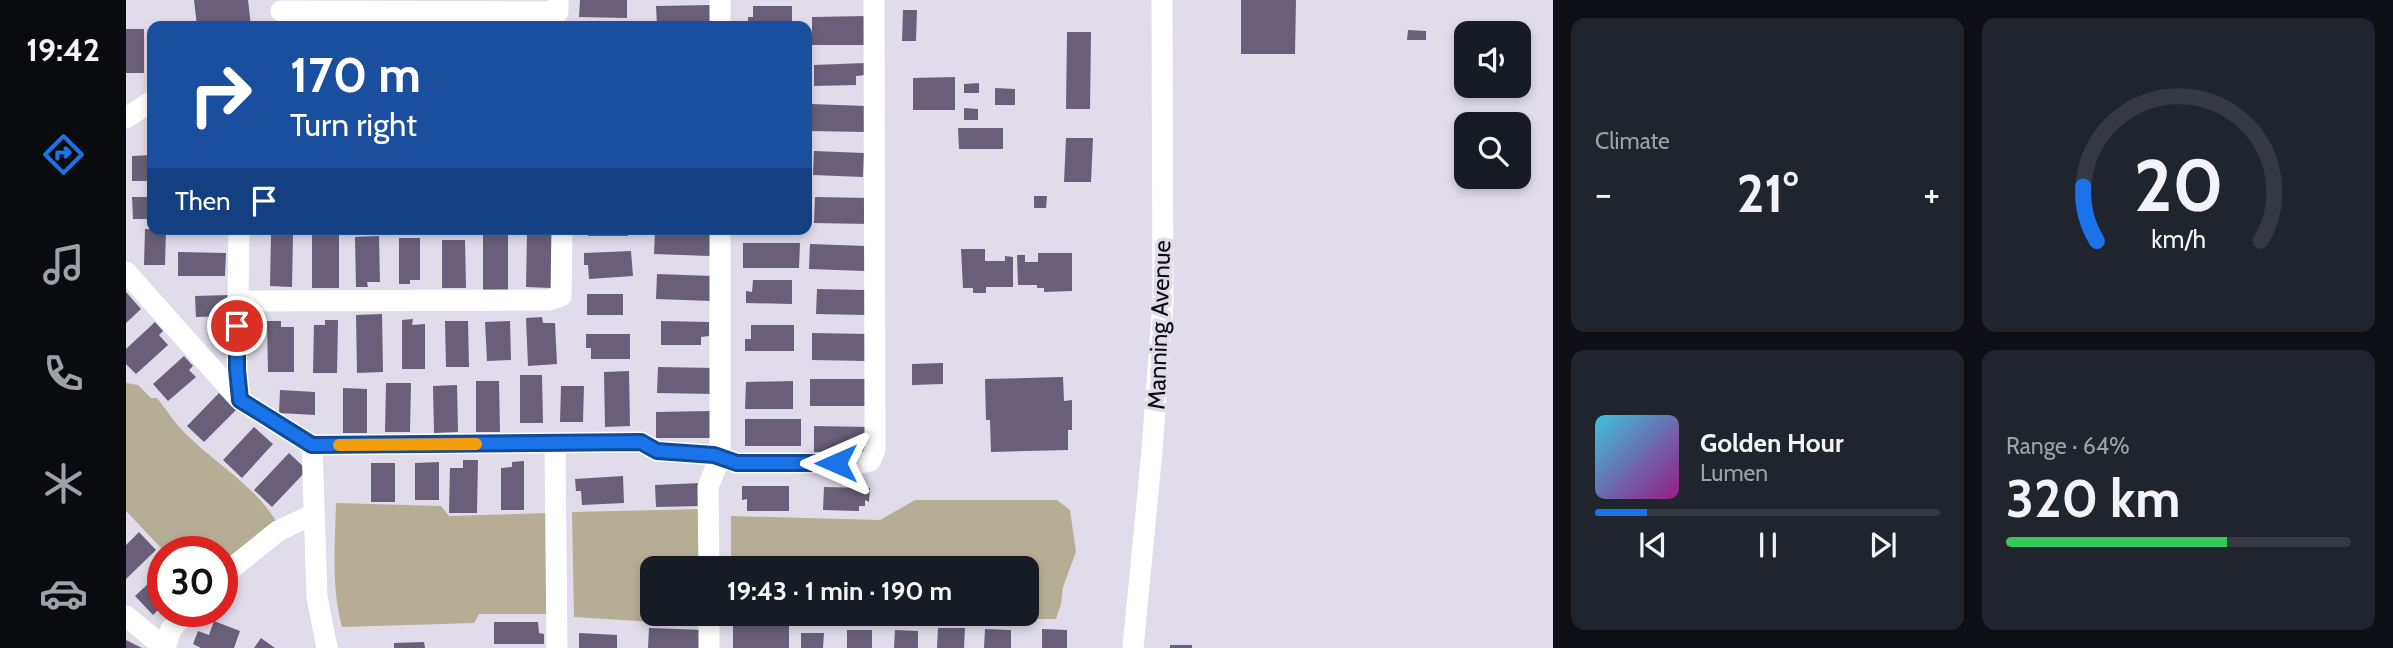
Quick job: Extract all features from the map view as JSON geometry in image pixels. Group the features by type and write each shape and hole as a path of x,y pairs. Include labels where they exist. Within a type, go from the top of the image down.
{"street":[{"path":"280,13 558,12 558,0"},
{"path":"720,0 720,21"},
{"path":"126,272 240,400 312,445 641,442 657,451 720,457 737,463 870,461 875,450 874,0"},
{"name":"Manning Avenue","path":"1133,648 1163,302 1161,0"},
{"path":"126,118 147,104"},
{"path":"239,235 237,369 240,400"},
{"path":"237,301 549,300 561,296 562,235"},
{"path":"709,556 708,487 720,457 720,235"},
{"path":"555,444 556,648"},
{"path":"312,445 317,597 327,648"},
{"path":"238,563 278,531 314,514"},
{"path":"126,616 165,648 173,627"},
{"path":"709,626 709,648"}],"shaded area":[{"path":"126,383 138,385 151,398 157,398 195,443 258,497 277,523 238,554 238,536 150,536 126,511"},
{"path":"915,500 1057,500 1070,510 1076,552 1063,587 1056,619 1039,619 1039,556 731,556 731,516 880,520"},
{"path":"336,503 441,506 449,516 550,513 548,614 479,614 474,623 342,627 335,581"},
{"path":"704,509 703,556 640,556 640,621 574,617 572,512"}],"building":[{"path":"194,0 248,0 250,21 196,21"},
{"path":"580,0 627,0 627,18 579,17"},
{"path":"1241,0 1296,0 1295,54 1241,54"},
{"path":"711,5 711,21 657,21 656,6"},
{"path":"753,6 792,6 792,21 748,21 748,17 753,17"},
{"path":"903,10 917,10 916,41 902,41"},
{"path":"867,16 867,45 812,45 812,17"},
{"path":"126,29 144,29 144,73 126,73"},
{"path":"1408,30 1426,31 1426,40 1407,40"},
{"path":"1067,32 1091,32 1090,109 1066,109"},
{"path":"865,63 866,75 856,76 856,85 814,86 814,65"},
{"path":"955,77 955,110 913,110 913,78"},
{"path":"979,83 979,93 964,93 964,84"},
{"path":"995,88 1015,89 1015,105 995,105"},
{"path":"812,104 866,106 865,132 812,131"},
{"path":"964,108 978,109 978,120 964,120"},
{"path":"958,128 1003,128 1003,149 959,149"},
{"path":"1066,138 1093,138 1091,182 1064,182"},
{"path":"814,151 864,153 863,177 813,175"},
{"path":"147,155 147,181 132,181 132,156"},
{"path":"1034,196 1047,196 1046,208 1034,208"},
{"path":"132,197 147,197 147,219 133,219"},
{"path":"815,197 869,198 868,224 814,223"},
{"path":"145,229 147,235 166,235 165,265 144,265"},
{"path":"271,235 293,235 292,287 270,286"},
{"path":"312,235 339,235 339,288 312,288"},
{"path":"483,235 508,235 508,291 483,291"},
{"path":"527,235 552,235 551,288 526,287"},
{"path":"588,235 628,235 628,236"},
{"path":"655,235 711,235 710,256 654,254"},
{"path":"379,236 380,282 367,282 368,287 356,287 355,237"},
{"path":"399,238 420,238 420,280 410,280 410,284 399,284"},
{"path":"442,240 465,240 466,288 442,288"},
{"path":"743,243 800,243 799,268 743,268"},
{"path":"810,244 866,246 865,271 809,269"},
{"path":"961,249 985,249 985,261 1005,261 1005,256 1013,257 1013,287 986,287 986,293 973,293 973,288 963,288"},
{"path":"631,251 633,276 589,279 588,265 584,265 584,253"},
{"path":"178,252 226,253 225,276 178,276"},
{"path":"1038,253 1072,253 1072,291 1044,292 1044,288 1037,288 1037,285 1018,285 1017,255 1025,255 1025,262 1038,262"},
{"path":"657,274 712,276 711,301 656,299"},
{"path":"753,280 792,280 792,304 746,303 746,291 752,292"},
{"path":"817,289 865,290 865,315 816,314"},
{"path":"126,292 141,309 126,323"},
{"path":"587,294 623,294 623,315 587,315"},
{"path":"229,295 229,316 196,317 195,296"},
{"path":"382,314 383,372 357,373 356,315"},
{"path":"542,317 543,323 555,323 557,364 528,366 526,318"},
{"path":"413,319 412,325 425,324 425,369 402,369 402,320"},
{"path":"325,320 338,320 337,373 313,373 314,325 325,325"},
{"path":"267,321 281,321 281,327 294,327 294,372 268,372"},
{"path":"445,321 468,321 469,367 446,367"},
{"path":"510,321 511,360 487,361 485,322"},
{"path":"661,321 709,322 709,336 701,337 701,345 661,345"},
{"path":"155,322 163,331 159,335 168,345 136,374 126,364 126,349"},
{"path":"751,325 794,325 794,351 745,351 745,339 751,339"},
{"path":"812,333 867,334 866,361 812,360"},
{"path":"586,334 630,334 630,359 591,359 591,348 586,348"},
{"path":"184,356 193,366 189,370 196,377 168,401 153,384"},
{"path":"943,363 943,384 912,385 912,364"},
{"path":"658,367 713,368 713,394 657,393"},
{"path":"629,371 630,426 605,427 604,372"},
{"path":"520,375 542,375 543,423 520,423"},
{"path":"1063,377 1064,401 1072,400 1072,430 1068,430 1068,450 991,452 990,420 986,420 985,379"},
{"path":"810,379 866,379 866,406 810,406"},
{"path":"476,381 499,381 500,432 476,432"},
{"path":"793,381 793,409 745,409 746,382"},
{"path":"386,383 411,383 410,432 385,432"},
{"path":"457,385 458,432 434,433 433,386"},
{"path":"561,386 584,386 583,422 560,422"},
{"path":"343,388 367,389 367,433 343,433"},
{"path":"280,390 315,392 315,415 279,413"},
{"path":"219,393 236,410 204,442 187,426"},
{"path":"712,411 712,438 656,438 656,412"},
{"path":"745,419 801,419 801,446 745,446"},
{"path":"814,426 868,427 868,454 814,452"},
{"path":"254,427 273,444 242,478 223,460"},
{"path":"289,453 307,470 272,507 254,490"},
{"path":"463,460 478,460 477,513 449,513 450,468 463,468"},
{"path":"524,461 524,510 501,510 501,468 512,467 512,462"},
{"path":"439,462 439,500 415,500 415,463"},
{"path":"371,463 395,463 395,502 371,502"},
{"path":"623,476 624,503 582,505 581,491 576,491 575,479"},
{"path":"701,483 701,506 656,507 655,485"},
{"path":"742,486 789,486 789,511 747,511 747,499 742,500"},
{"path":"824,487 870,488 869,502 865,500 865,506 859,506 859,511 823,510"},
{"path":"139,532 147,540 147,559 126,579 126,545"},
{"path":"147,585 147,609 135,596"},
{"path":"494,622 538,622 539,633 544,634 544,644 494,644"},
{"path":"733,626 789,626 789,648 733,648"},
{"path":"212,627 230,627 240,631 234,648 201,648 193,644 198,631 209,635"},
{"path":"649,628 703,630 702,648 648,648"},
{"path":"938,628 965,628 964,648 937,648"},
{"path":"985,629 1011,630 1011,648 984,648"},
{"path":"1042,629 1067,630 1067,648 1042,648"},
{"path":"847,630 872,630 872,648 847,648"},
{"path":"895,630 918,631 918,648 894,648"},
{"path":"579,633 617,635 617,648 579,648"},
{"path":"801,633 824,633 823,648 801,648"},
{"path":"261,638 275,648 254,648"},
{"path":"126,640 142,648 126,648"},
{"path":"424,642 425,648 394,648 394,643"},
{"path":"1170,645 1192,645 1192,648 1170,648"}],"slow traffic":[{"path":"339,445 476,444"}],"route":[{"path":"237,326 240,400 312,445 641,442 657,451 714,455 737,463 836,463"}]}
